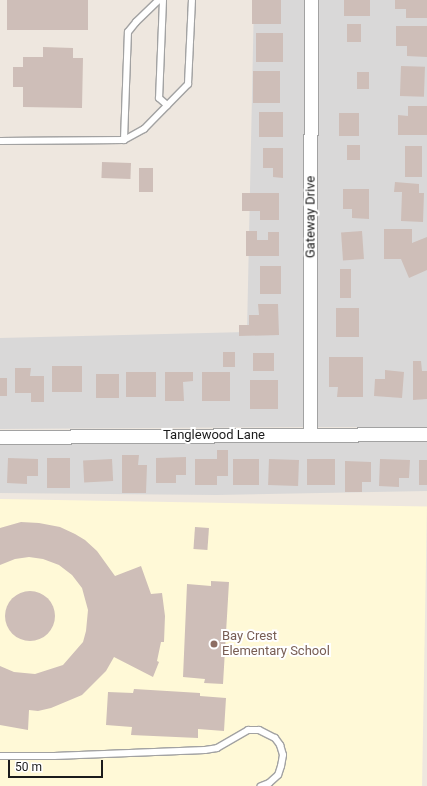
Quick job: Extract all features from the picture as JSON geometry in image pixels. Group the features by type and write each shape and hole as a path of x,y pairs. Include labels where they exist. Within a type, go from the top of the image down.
{"street":[{"name":"Gateway Drive","path":"310,435 311,0"},
{"name":"Tanglewood Lane","path":"0,436 427,434"}],"lane":[{"path":"124,140 128,32 136,22 159,0"},
{"path":"163,0 160,98 167,105"},
{"path":"0,142 124,140 144,129 188,84 192,0"},
{"path":"0,756 62,756 205,750 222,745 248,730 259,730 275,738 280,745 283,755 282,766 278,775 269,783 261,786"}],"shaded area":[{"path":"254,0 305,0 303,427 0,429 0,338 247,332"},
{"path":"318,0 427,0 427,427 318,427"},
{"path":"427,441 427,491 216,495 0,493 0,444"},
{"name":"Bay Crest Elementary School","path":"0,499 427,506 422,786 0,786"}],"building":[{"path":"7,0 88,0 88,30 7,30"},
{"path":"252,0 281,0 281,24 252,24"},
{"path":"344,0 370,0 370,16 344,16"},
{"path":"395,0 427,0 427,18 406,18 406,9 395,9"},
{"path":"347,24 361,24 361,42 347,42"},
{"path":"396,26 427,26 427,57 407,56 407,46 396,46"},
{"path":"256,33 283,33 283,62 256,62"},
{"path":"43,47 73,48 73,58 83,58 82,108 23,107 23,87 13,87 13,67 23,67 23,57 43,57"},
{"path":"401,66 425,67 424,97 400,96"},
{"path":"253,71 280,71 280,103 253,103"},
{"path":"357,72 369,72 369,89 357,89"},
{"path":"408,106 427,106 427,135 398,135 398,115 408,116"},
{"path":"259,112 283,112 283,137 259,137"},
{"path":"339,113 359,113 359,136 339,136"},
{"path":"347,145 360,145 360,160 347,160"},
{"path":"405,146 422,146 422,177 405,177"},
{"path":"263,148 283,148 283,178 273,177 273,168 263,168"},
{"path":"102,162 131,163 130,179 101,178"},
{"path":"139,168 153,168 153,192 139,192"},
{"path":"395,182 419,184 419,193 424,193 423,222 401,221 402,192 394,192"},
{"path":"343,189 369,189 369,219 352,218 352,209 343,209"},
{"path":"242,193 279,193 279,220 260,220 260,211 242,211"},
{"path":"384,229 412,229 412,243 427,237 427,270 409,278 401,259 384,259"},
{"path":"246,231 257,231 257,240 268,240 268,232 279,232 279,256 246,256"},
{"path":"362,231 364,259 343,260 341,232"},
{"path":"260,266 281,266 281,294 260,294"},
{"path":"340,269 351,269 351,298 340,298"},
{"path":"258,304 278,304 279,335 239,336 239,325 249,325 249,315 259,315"},
{"path":"336,308 359,308 359,337 336,337"},
{"path":"223,352 235,352 235,367 223,367"},
{"path":"253,353 274,353 274,371 253,371"},
{"path":"329,357 363,357 363,397 337,397 338,387 329,387"},
{"path":"413,361 421,361 422,371 427,371 427,399 413,400"},
{"path":"52,366 82,366 82,392 52,392"},
{"path":"15,368 31,368 30,376 44,376 44,402 31,402 31,393 15,393"},
{"path":"385,370 404,372 402,398 374,396 375,379 385,379"},
{"path":"126,372 156,372 156,397 126,397"},
{"path":"165,372 193,372 193,381 183,382 184,401 165,401"},
{"path":"202,372 230,372 230,401 202,401"},
{"path":"96,374 119,374 119,398 96,398"},
{"path":"0,378 7,378 7,396 0,396"},
{"path":"250,380 278,380 278,409 250,409"},
{"path":"217,450 228,450 228,476 217,476 217,485 195,485 195,459 217,459"},
{"path":"122,455 139,455 138,465 147,465 146,493 122,493"},
{"path":"186,457 186,475 176,475 176,483 156,483 156,458"},
{"path":"8,458 38,459 38,476 27,476 27,484 7,483"},
{"path":"47,458 70,458 70,488 47,488"},
{"path":"112,459 113,481 84,482 83,461"},
{"path":"233,459 259,459 259,485 233,485"},
{"path":"269,459 299,460 298,486 268,485"},
{"path":"307,459 335,459 335,485 307,485"},
{"path":"380,459 410,460 409,478 399,478 399,487 379,486"},
{"path":"419,460 427,460 427,485 419,485"},
{"path":"345,461 371,462 371,482 362,482 362,492 345,492"},
{"path":"21,522 39,523 60,527 75,534 85,540 97,551 115,576 141,566 151,594 162,593 165,616 164,642 161,642 157,661 159,662 153,677 114,657 106,671 82,695 51,708 38,711 29,710 28,730 0,725 0,666 14,672 35,674 63,665 83,642 86,631 88,610 82,588 72,575 59,565 43,559 29,557 15,559 0,565 0,528"},
{"path":"195,527 209,528 207,550 193,549"},
{"path":"211,581 229,582 223,684 204,683 205,679 183,677 187,584 211,586"},
{"path":"25,591 35,591 48,598 55,611 55,621 48,634 35,641 25,641 16,637 9,630 5,621 5,611 9,602 16,595"},
{"path":"134,689 200,693 200,696 226,698 224,731 198,729 198,738 131,735 132,727 106,725 108,692 133,693"}],"place":[{"name":"Bay Crest Elementary School","path":"214,644"}]}
